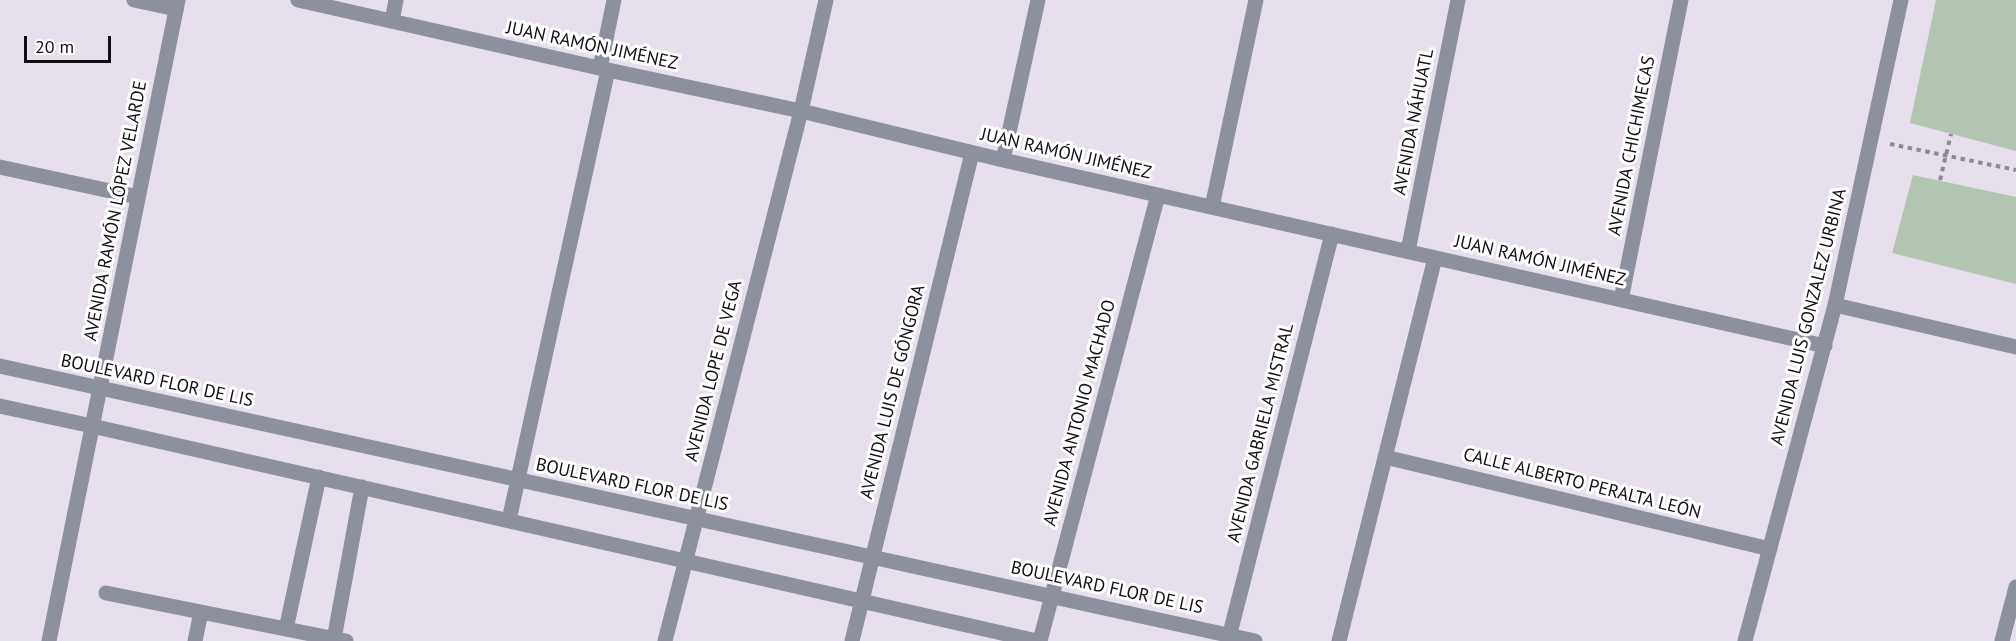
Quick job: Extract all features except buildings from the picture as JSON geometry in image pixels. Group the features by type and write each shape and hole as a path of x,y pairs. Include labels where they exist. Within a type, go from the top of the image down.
{"street":[{"path":"134,0 177,5"},
{"name":"JUAN RAMÓN JIMÉNEZ","path":"298,0 801,111 972,153 1825,346"},
{"path":"392,21 396,0"},
{"path":"508,520 604,69 614,0"},
{"name":"AVENIDA LOPE DE VEGA","path":"664,641 801,111 826,0"},
{"path":"1003,160 1038,0"},
{"path":"1212,207 1256,0"},
{"name":"AVENIDA NÁHUATL","path":"1408,252 1458,0"},
{"name":"AVENIDA CHICHIMECAS","path":"1621,300 1681,0"},
{"name":"AVENIDA LUIS GONZALEZ URBINA","path":"1745,641 1835,305 1901,0"},
{"name":"AVENIDA RAMÓN LÓPEZ VELARDE","path":"49,641 177,5"},
{"name":"AVENIDA LUIS DE GÓNGORA","path":"852,641 972,153"},
{"path":"0,167 138,197"},
{"name":"AVENIDA ANTONIO MACHADO","path":"1039,641 1158,195"},
{"name":"AVENIDA GABRIELA MISTRAL","path":"1228,638 1332,234"},
{"path":"1339,641 1435,258"},
{"path":"1835,305 2016,347"},
{"name":"BOULEVARD FLOR DE LIS","path":"0,366 1052,596 1228,638 1256,641"},
{"path":"0,406 1039,641"},
{"name":"CALLE ALBERTO PERALTA LEÓN","path":"1385,457 1770,549"},
{"path":"286,630 319,477"},
{"path":"106,593 340,640 362,487"},
{"path":"2002,641 2016,587"},
{"path":"195,641 201,612"}],"path":[{"path":"1940,180 1951,134"},
{"path":"1872,140 2016,170"}],"green space":[{"path":"1936,0 2016,0 2016,151 1910,123"},
{"path":"1913,175 2016,197 2016,284 1892,253"}]}
